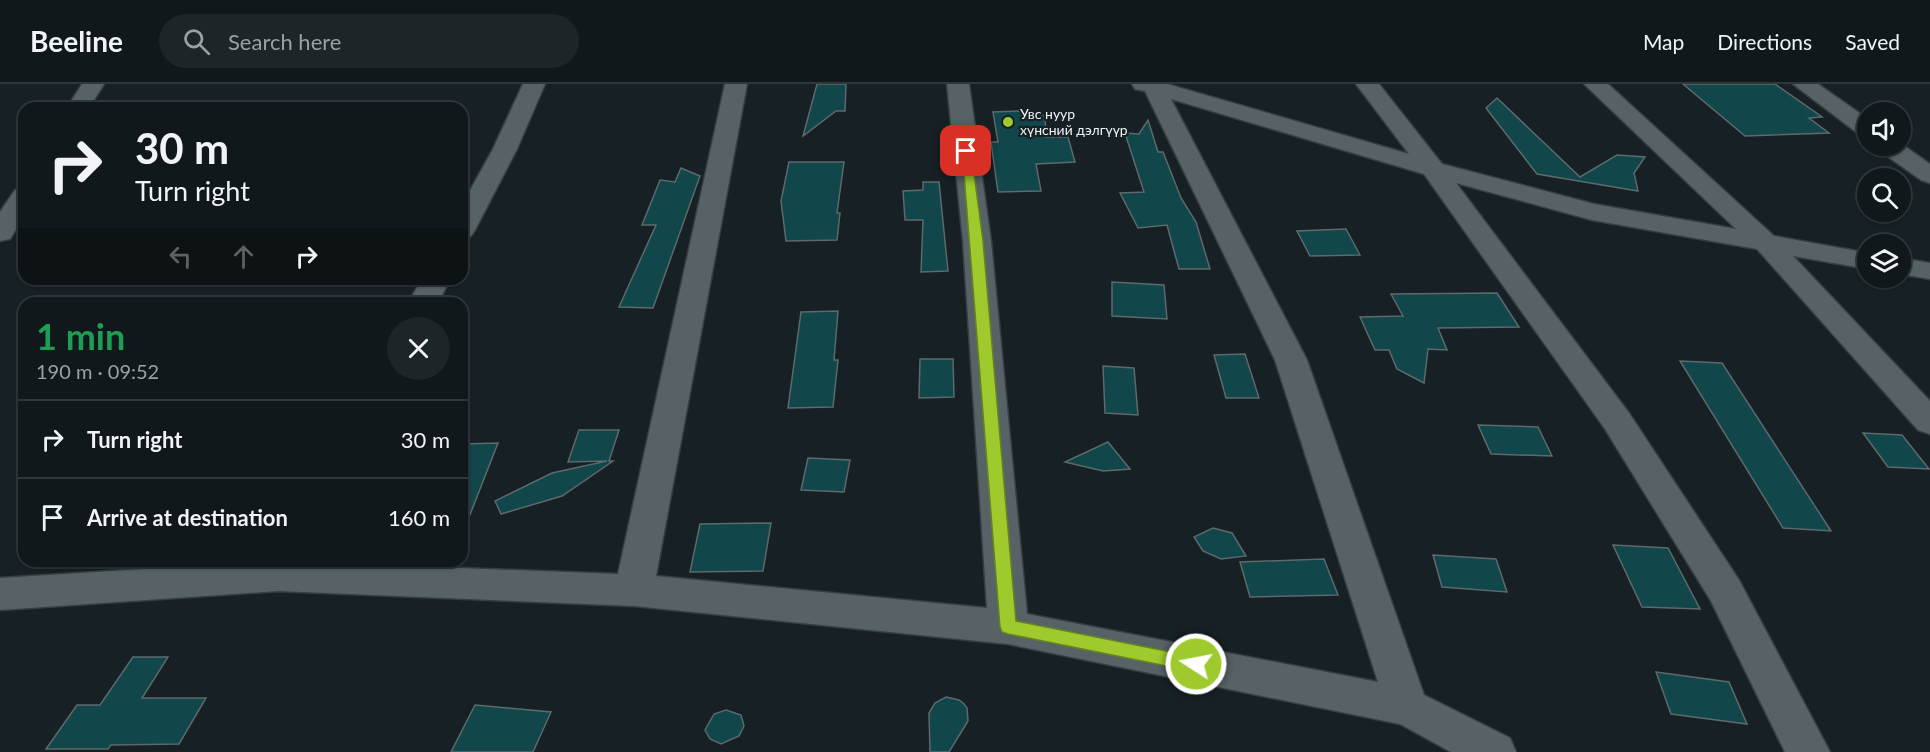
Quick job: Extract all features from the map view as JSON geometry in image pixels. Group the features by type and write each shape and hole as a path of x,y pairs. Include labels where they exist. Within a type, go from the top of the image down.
{"street":[{"path":"82,102 93,84"},
{"path":"468,219 505,149 534,84"},
{"path":"634,590 736,84"},
{"path":"958,84 977,241 1008,627"},
{"path":"1367,84 1401,131 1433,169 1630,441 1725,591 1808,752"},
{"path":"1595,84 1767,244 1930,422"},
{"path":"1804,84 1857,122"},
{"path":"1150,85 1291,360 1407,706"},
{"path":"1150,85 1433,169 1592,212 1857,259"},
{"path":"1903,156 1930,175"},
{"path":"0,233 18,204"},
{"path":"1911,268 1930,271"},
{"path":"0,594 282,568 634,590 1008,627 1407,706 1494,752"}],"building":[{"path":"817,84 846,84 845,111 836,111 803,136"},
{"path":"1683,84 1775,84 1822,117 1809,118 1829,133 1745,136"},
{"path":"1497,98 1580,177 1617,155 1645,157 1634,173 1638,191 1537,174 1486,108"},
{"path":"1021,111 1022,116 1045,116 1046,137 1068,137 1075,162 1036,164 1041,191 998,192 991,142 998,142 993,112"},
{"path":"1148,120 1158,152 1163,152 1181,198 1196,222 1210,269 1179,269 1167,225 1138,228 1120,193 1144,192 1125,133 1139,134"},
{"path":"789,162 844,162 837,213 840,213 837,240 786,241 781,201"},
{"path":"681,168 700,176 653,308 619,307 656,225 642,225 660,180 675,182"},
{"path":"923,182 939,182 948,271 921,272 923,220 905,220 903,191 923,190"},
{"path":"1346,229 1360,255 1310,256 1297,231"},
{"path":"1112,282 1164,285 1167,319 1112,316"},
{"path":"1497,293 1519,327 1438,328 1447,350 1428,349 1424,383 1397,369 1389,350 1375,350 1360,317 1403,316 1391,294"},
{"path":"838,311 834,360 838,360 833,407 788,408 801,312"},
{"path":"1245,354 1259,398 1226,398 1214,355"},
{"path":"920,359 953,359 954,397 919,398"},
{"path":"1680,361 1722,363 1831,531 1783,528"},
{"path":"1103,366 1134,368 1138,415 1105,413"},
{"path":"1478,425 1538,427 1552,456 1491,454"},
{"path":"579,430 619,430 609,461 613,461 562,496 501,514 495,501 552,473 607,461 568,462"},
{"path":"1863,433 1902,435 1929,469 1888,467"},
{"path":"1108,442 1130,469 1103,471 1065,462"},
{"path":"498,443 468,520 468,444"},
{"path":"808,458 850,460 844,492 801,490"},
{"path":"771,523 763,571 690,572 700,524"},
{"path":"1213,528 1232,533 1246,556 1221,559 1203,551 1194,537"},
{"path":"1613,545 1668,548 1700,609 1642,607"},
{"path":"1433,555 1496,559 1507,592 1442,587"},
{"path":"1324,559 1338,595 1250,597 1240,562"},
{"path":"133,657 168,657 142,698 206,698 179,744 111,745 108,749 46,749 77,705 100,705"},
{"path":"1656,672 1729,682 1747,724 1671,714"},
{"path":"946,697 959,700 964,704 967,708 968,721 949,752 930,752 929,713 935,703"},
{"path":"475,705 551,712 533,752 451,752"},
{"path":"726,710 741,715 744,726 739,736 721,744 710,739 705,730 714,714"}],"place":[{"name":"Увс нуур хүнсний дэлгүүр","path":"1008,122"}],"route":[{"path":"966,151 977,241 1008,627 1196,664"}]}
